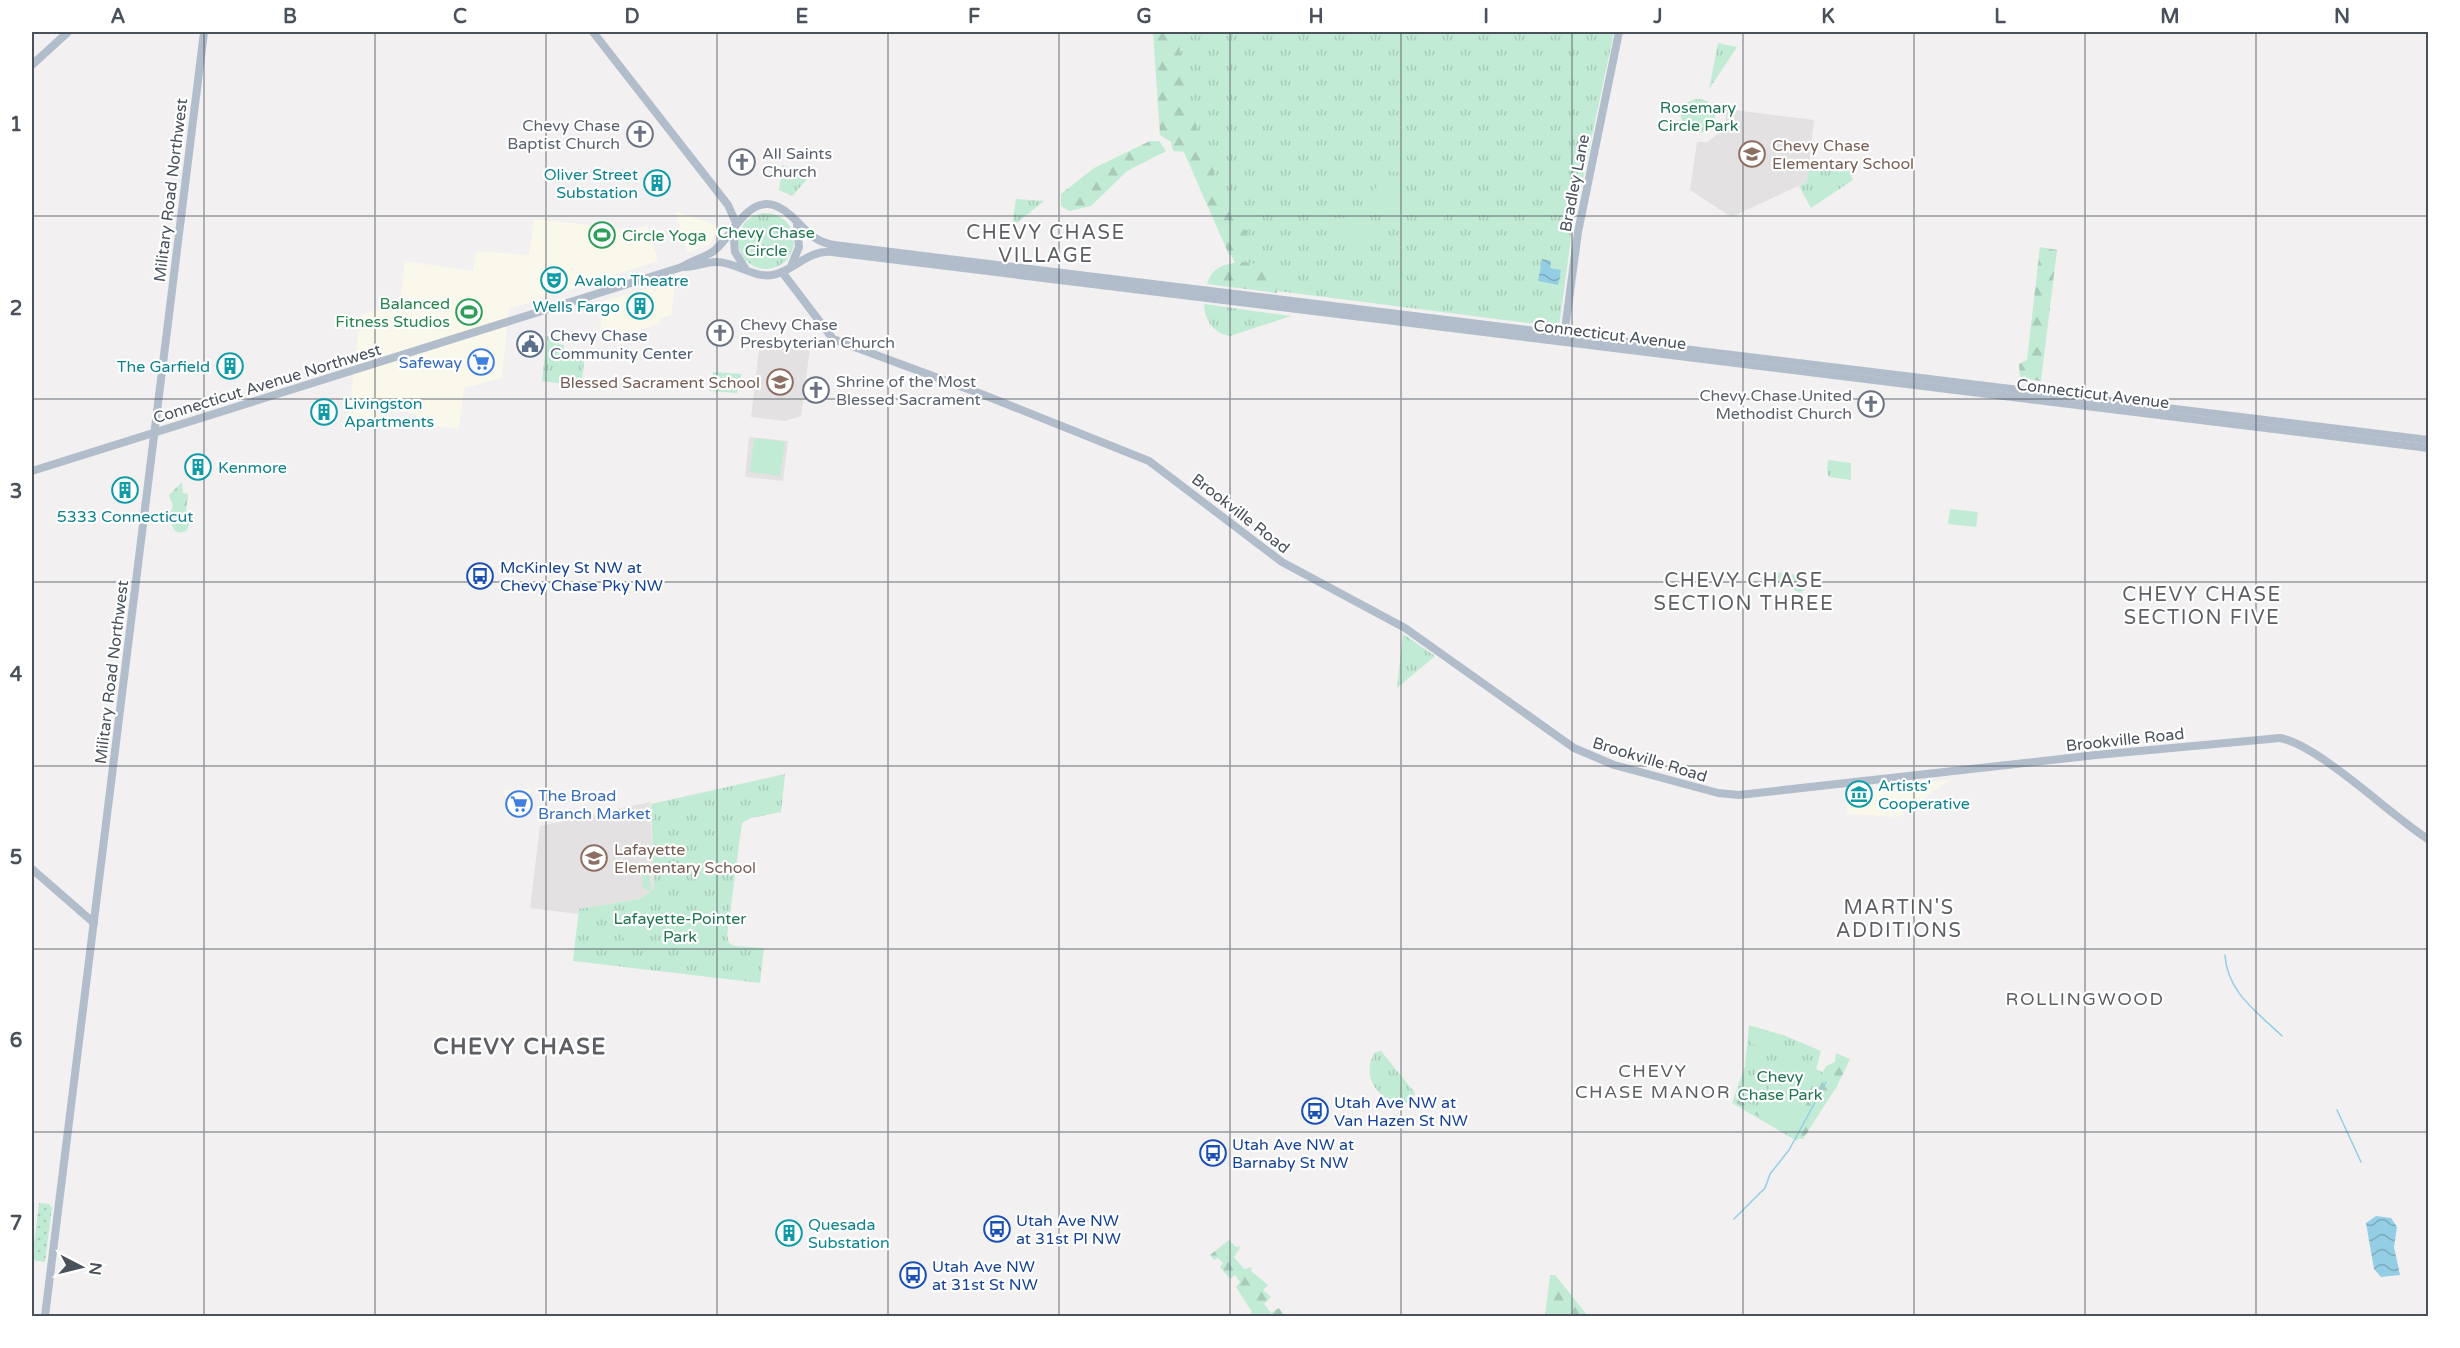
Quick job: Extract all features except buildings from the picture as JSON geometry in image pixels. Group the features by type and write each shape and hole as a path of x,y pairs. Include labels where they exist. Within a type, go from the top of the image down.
{"main road":[{"path":"32,65 68,32"},
{"name":"Military Road Northwest","path":"45,1317 204,32"},
{"path":"593,32 728,205 734,226 735,252 746,269 761,275 782,272 792,265 799,243 797,222 788,213 773,206 760,206 749,210 734,226"},
{"name":"Bradley Lane","path":"1564,338 1578,232 1619,32"},
{"path":"728,205 749,210"},
{"name":"Connecticut Avenue","path":"797,222 815,239 834,245 2428,448"},
{"name":"Connecticut Avenue Northwest","path":"32,471 682,267 715,250 734,226"},
{"name":"Connecticut Avenue","path":"792,265 812,254 831,252 2428,440"},
{"name":"Connecticut Avenue Northwest","path":"682,267 692,268 716,262 746,269"},
{"name":"Brookville Road","path":"782,272 833,339 984,395 1149,461 1282,562 1405,628 1574,748 1614,765 1718,793 1739,795 2096,755 2280,738 2314,753 2428,839"},
{"path":"32,869 94,923"}],"shaded area":[{"name":"Chevy Chase Elementary School","path":"1725,109 1814,120 1807,182 1731,217 1690,190 1697,142 1708,142 1723,129"},
{"path":"677,211 720,227 710,244 688,253 675,213"},
{"path":"534,219 634,230 647,224 658,261 509,309 502,378 464,388 459,429 415,424 416,414 381,409 379,429 347,426 361,315 400,302 405,261 473,271 476,251 529,255"},
{"path":"675,281 671,315 661,318 659,324 620,336 599,336 604,301"},
{"name":"Blessed Sacrament School","path":"760,341 790,344 806,342 810,348 801,416 785,421 751,417"},
{"name":"Blessed Sacrament School","path":"749,437 788,441 783,481 745,477"},
{"path":"1951,779 1899,817 1847,814 1848,792"},
{"path":"531,789 529,814 507,817 504,790"},
{"name":"Lafayette Elementary School","path":"650,802 654,889 639,899 580,909 579,914 530,908 540,826"}],"green space":[{"path":"1153,32 1178,32 1181,62 1197,129 1205,140 1220,196 1241,195 1238,229 1248,230 1245,256 1229,255 1184,152 1173,151 1171,142 1160,135"},
{"path":"1176,32 1614,32 1572,231 1559,327 1246,287 1184,152"},
{"path":"1718,43 1737,47 1709,89"},
{"name":"Rosemary Circle Park","path":"1698,99 1710,104 1715,116 1710,128 1698,133 1686,128 1681,116 1686,104"},
{"path":"1150,141 1159,141 1166,151 1127,171 1091,206 1069,211 1061,206 1061,194 1094,168"},
{"path":"1395,148 1400,149 1406,155 1406,165 1400,171 1395,172 1390,171 1384,165 1383,160 1384,155 1390,149"},
{"path":"782,165 810,176 792,196 779,190"},
{"path":"1808,166 1849,171 1853,180 1811,208 1799,186 1807,182"},
{"path":"1380,183 1400,188 1404,197 1399,206 1383,205 1376,200 1374,190"},
{"path":"1016,199 1044,201 1012,227"},
{"path":"1433,208 1441,211 1444,219 1441,227 1433,230 1425,227 1422,219 1425,211"},
{"name":"Chevy Chase Circle","path":"760,213 772,213 782,217 790,225 794,241 790,257 782,265 772,269 760,269 750,265 742,257 738,247 738,235 742,225 750,217"},
{"path":"1334,218 1371,220 1376,224 1376,237 1369,240 1330,237 1327,234 1329,222"},
{"path":"2040,247 2057,250 2041,381 2020,378 2019,364 2027,360"},
{"path":"1241,262 1268,268 1275,277 1277,293 1207,284 1209,278 1219,267"},
{"path":"1204,304 1291,316 1230,336 1219,332 1211,325 1206,316"},
{"path":"547,336 560,338 559,344 564,345 564,353 585,355 581,386 542,381"},
{"path":"713,372 742,374 737,393 709,391"},
{"name":"Blessed Sacrament School","path":"754,438 785,442 780,476 750,472"},
{"path":"1828,460 1851,463 1851,480 1829,477"},
{"path":"182,482 183,493 188,494 186,511 192,519 186,531 179,533 174,530 169,516 173,506 169,495"},
{"path":"1950,509 1978,512 1976,527 1948,524"},
{"path":"1774,572 1805,576 1804,590 1800,593 1778,582"},
{"path":"1403,634 1435,656 1397,688"},
{"name":"Lafayette-Pointer Park","path":"785,774 781,812 751,818 742,823 727,935 729,943 734,946 764,948 760,983 573,961 579,909 639,899 651,891 643,888 641,868 648,867 651,890 654,889 651,804"},
{"path":"627,905 650,918 652,923 639,946 625,940 621,935 620,918"},
{"name":"Chevy Chase Park","path":"1749,1025 1786,1036 1821,1051 1816,1069 1836,1079 1797,1141 1732,1103 1745,1066"},
{"path":"1754,1030 1782,1036 1779,1051 1751,1044"},
{"path":"1381,1051 1415,1093 1412,1102 1392,1101 1376,1089 1370,1072 1371,1062 1375,1052"},
{"path":"1836,1053 1850,1059 1837,1086 1803,1139 1794,1138 1735,1102 1738,1097 1790,1125 1796,1124 1826,1066 1835,1062"},
{"path":"1782,1064 1815,1080 1790,1126 1757,1109"},
{"path":"39,1203 49,1204 52,1208 45,1262 32,1260"},
{"path":"1229,1240 1236,1247 1241,1246 1234,1257 1244,1269 1252,1267 1251,1271 1268,1285 1263,1290 1271,1297 1264,1304 1271,1313 1279,1308 1285,1316 1248,1316 1252,1312 1236,1287 1240,1282 1235,1275 1230,1279 1220,1267 1223,1263 1218,1258 1214,1260 1210,1255"},
{"path":"1550,1275 1555,1275 1588,1316 1545,1316"}],"water":[{"path":"1542,259 1551,261 1550,268 1561,270 1558,285 1538,281"},
{"path":"2376,1216 2391,1218 2397,1227 2394,1247 2400,1275 2381,1277 2374,1269 2366,1223"}],"waterway":[{"path":"2225,955 2227,968 2237,991 2282,1036"},
{"path":"1734,1219 1765,1188 1770,1174 1789,1150 1826,1082"},
{"path":"2337,1110 2361,1162"}],"place":[{"name":"Chevy Chase Baptist Church","path":"640,134"},
{"name":"Chevy Chase Elementary School","path":"1752,154"},
{"name":"All Saints Church","path":"742,162"},
{"name":"Oliver Street Substation","path":"657,183"},
{"name":"Circle Yoga","path":"602,235"},
{"name":"Avalon Theatre","path":"554,280"},
{"name":"Wells Fargo","path":"640,306"},
{"name":"Balanced Fitness Studios","path":"469,312"},
{"name":"Chevy Chase Presbyterian Church","path":"720,333"},
{"name":"Chevy Chase Community Center","path":"530,344"},
{"name":"Safeway","path":"481,362"},
{"name":"The Garfield","path":"230,366"},
{"name":"Blessed Sacrament School","path":"780,382"},
{"name":"Shrine of the Most Blessed Sacrament","path":"816,390"},
{"name":"Chevy Chase United Methodist Church","path":"1871,404"},
{"name":"Livingston Apartments","path":"324,412"},
{"name":"Kenmore","path":"198,467"},
{"name":"5333 Connecticut","path":"125,490"},
{"name":"McKinley St NW at Chevy Chase Pky NW","path":"480,576"},
{"name":"Artists' Cooperative","path":"1859,794"},
{"name":"The Broad Branch Market","path":"519,804"},
{"name":"Lafayette Elementary School","path":"594,858"},
{"name":"Utah Ave NW at Van Hazen St NW","path":"1315,1111"},
{"name":"Utah Ave NW at Barnaby St NW","path":"1213,1153"},
{"name":"Utah Ave NW at 31st Pl NW","path":"997,1229"},
{"name":"Quesada Substation","path":"789,1233"},
{"name":"Utah Ave NW at 31st St NW","path":"913,1275"}],"district":[{"name":"CHEVY CHASE VILLAGE","path":"1046,244"},
{"name":"CHEVY CHASE SECTION THREE","path":"1744,592"},
{"name":"CHEVY CHASE SECTION FIVE","path":"2202,606"},
{"name":"MARTIN'S ADDITIONS","path":"1899,918"},
{"name":"ROLLINGWOOD","path":"2085,999"},
{"name":"CHEVY CHASE","path":"520,1046"},
{"name":"CHEVY CHASE MANOR","path":"1653,1081"}]}
